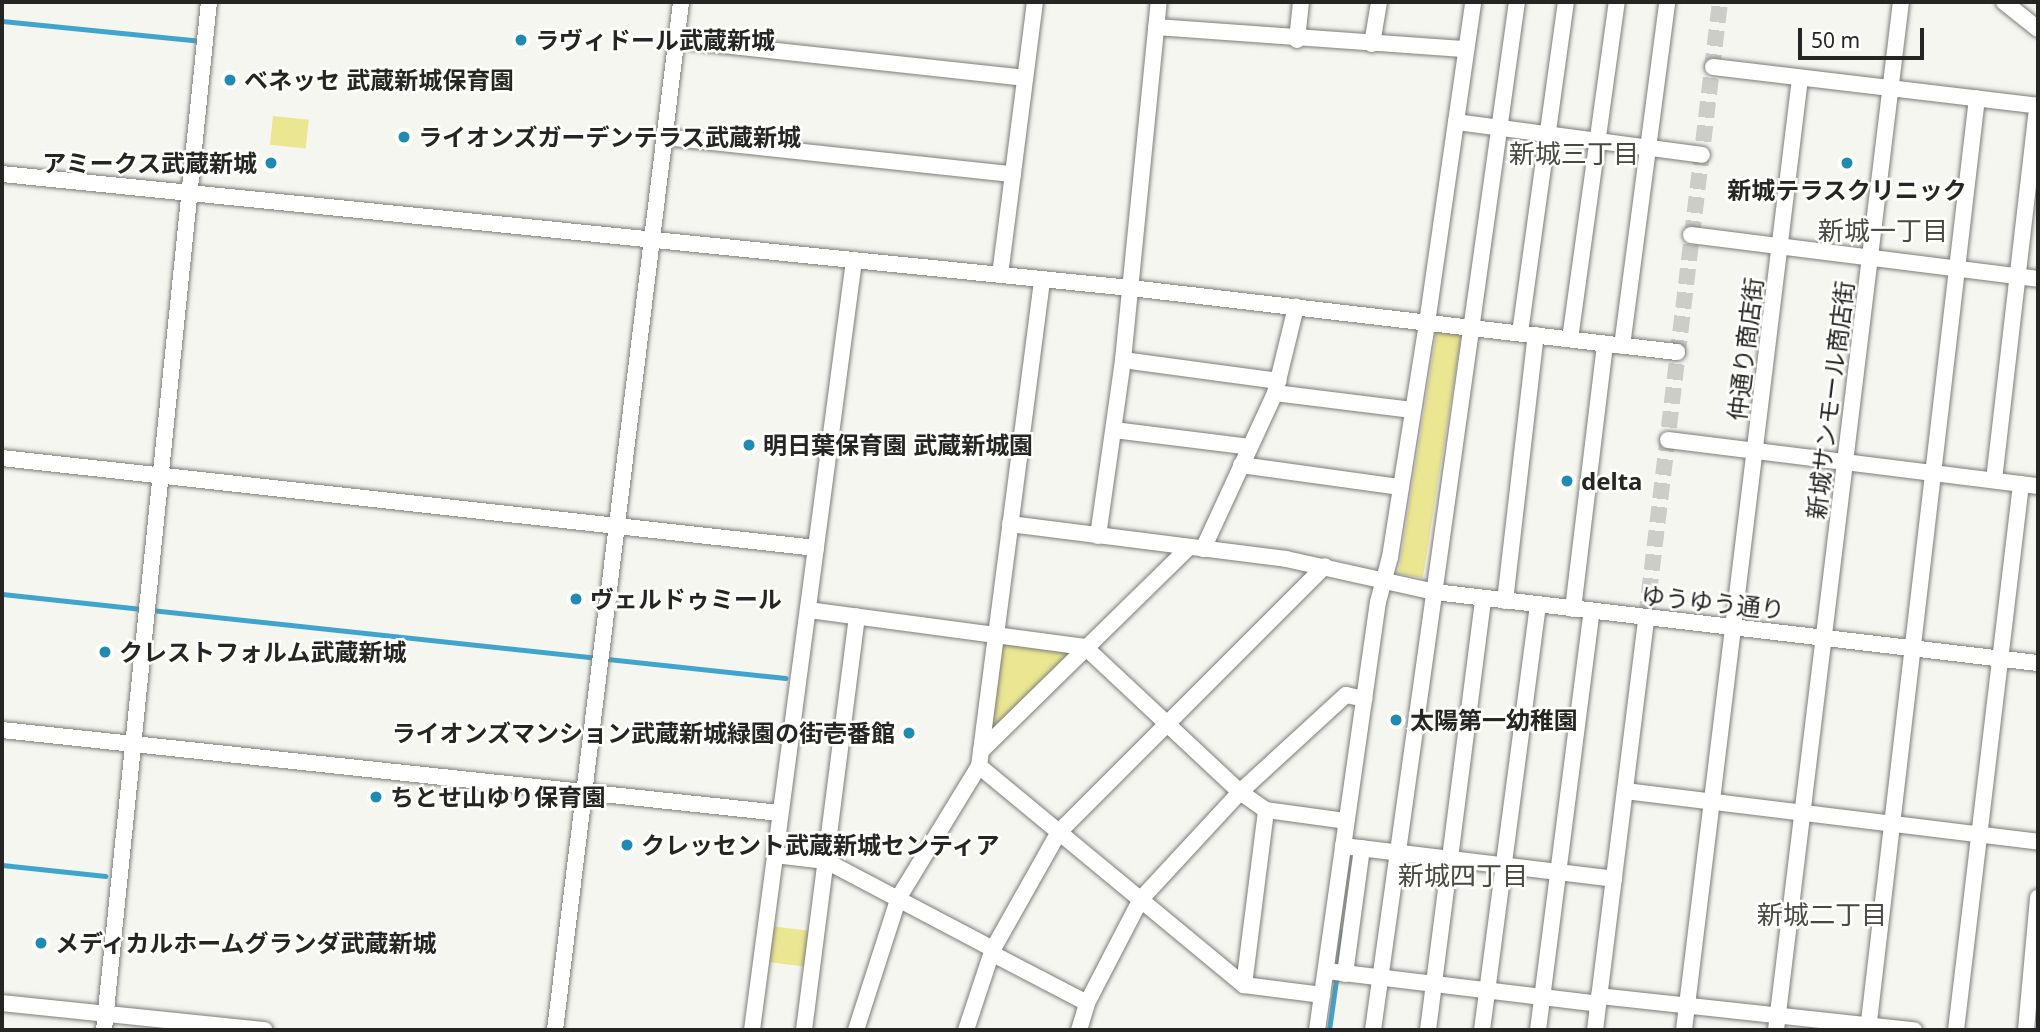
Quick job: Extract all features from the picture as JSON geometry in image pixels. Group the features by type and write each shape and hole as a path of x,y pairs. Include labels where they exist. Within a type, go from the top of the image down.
{"street":[{"path":"105,1022 209,2"},
{"path":"555,1030 681,2"},
{"path":"1000,275 1035,2"},
{"path":"1098,536 1123,360 1159,2"},
{"path":"1297,40 1301,2"},
{"path":"1373,44 1379,2"},
{"path":"1317,1030 1346,821 1383,579 1427,321 1473,2"},
{"path":"1373,1030 1497,128 1517,2"},
{"path":"1505,601 1548,135 1566,2"},
{"path":"1570,339 1617,2"},
{"path":"1573,609 1613,345 1648,148 1667,2"},
{"name":"新城サンモール商店街","path":"1777,1023 1826,636 1888,88 1901,2"},
{"path":"2004,2 2038,29"},
{"path":"1156,27 1297,40 1466,50"},
{"path":"676,40 1026,78"},
{"path":"1713,67 2038,106 2015,276 1994,480"},
{"name":"仲通り商店街","path":"1684,1030 1800,78"},
{"path":"1868,1028 1978,98"},
{"path":"1456,122 1702,155"},
{"path":"664,138 1013,174"},
{"path":"2,174 1131,288 1677,352"},
{"path":"1692,235 2038,279"},
{"path":"751,1030 854,260"},
{"path":"980,758 1042,279"},
{"path":"856,1030 899,897 980,758 1085,647 1196,548 1241,465 1277,387 1296,307"},
{"path":"1123,360 1412,410"},
{"path":"1114,430 1250,447"},
{"path":"1668,440 2038,486"},
{"path":"2,458 816,548"},
{"path":"1241,465 1400,487"},
{"path":"1956,1030 2021,484"},
{"name":"ゆうゆう通り","path":"1010,524 1325,566 1435,592 2038,663"},
{"path":"965,1030 992,951 1059,832 1166,721 1325,566"},
{"path":"1428,1030 1483,598"},
{"path":"1482,1030 1538,605"},
{"path":"808,610 1085,647 1240,792 1266,810 1346,821"},
{"path":"1538,1030 1556,872 1592,611"},
{"path":"804,1030 857,616"},
{"path":"1595,1030 1646,618"},
{"path":"1079,1030 1087,1003 1141,899 1240,792 1346,695 1365,699"},
{"path":"2,730 780,813"},
{"path":"980,758 1059,832 1244,985 1322,995"},
{"path":"1625,791 2038,842"},
{"path":"1244,985 1266,810"},
{"path":"1343,846 1614,879"},
{"path":"1345,974 1362,848"},
{"path":"775,855 827,862 899,897 1087,1003"},
{"path":"2026,1030 2038,898"},
{"path":"1327,971 1542,998 1687,1006 1777,1023 1914,1030"},
{"path":"2,1003 105,1022 265,1030"}],"shaded area":[{"path":"273,116 309,120 306,149 270,145"},
{"path":"1437,329 1462,333 1423,578 1398,574"},
{"path":"1008,639 1066,648 1069,656 997,729 991,726 1001,645"},
{"path":"770,926 809,931 804,966 766,962"}],"waterway":[{"path":"2,21 204,41"},
{"path":"2,594 786,678"},
{"path":"2,865 105,876"},
{"path":"1329,1030 1343,931"}],"tunnel":[{"path":"1646,618 1720,2"}],"place":[{"name":"ラヴィドール武蔵新城","path":"521,40"},
{"name":"ベネッセ 武蔵新城保育園","path":"230,80"},
{"name":"ライオンズガーデンテラス武蔵新城","path":"404,137"},
{"name":"アミークス武蔵新城","path":"271,163"},
{"name":"新城テラスクリニック","path":"1847,163"},
{"name":"明日葉保育園 武蔵新城園","path":"749,445"},
{"name":"delta","path":"1567,481"},
{"name":"ヴェルドゥミール","path":"576,599"},
{"name":"クレストフォルム武蔵新城","path":"105,652"},
{"name":"太陽第一幼稚園","path":"1396,720"},
{"name":"ライオンズマンション武蔵新城緑園の街壱番館","path":"909,733"},
{"name":"ちとせ山ゆり保育園","path":"376,797"},
{"name":"クレッセント武蔵新城センティア","path":"627,845"},
{"name":"メディカルホームグランダ武蔵新城","path":"41,943"}],"district":[{"name":"新城三丁目","path":"1574,154"},
{"name":"新城一丁目","path":"1883,231"},
{"name":"新城四丁目","path":"1463,876"},
{"name":"新城二丁目","path":"1822,915"}]}
